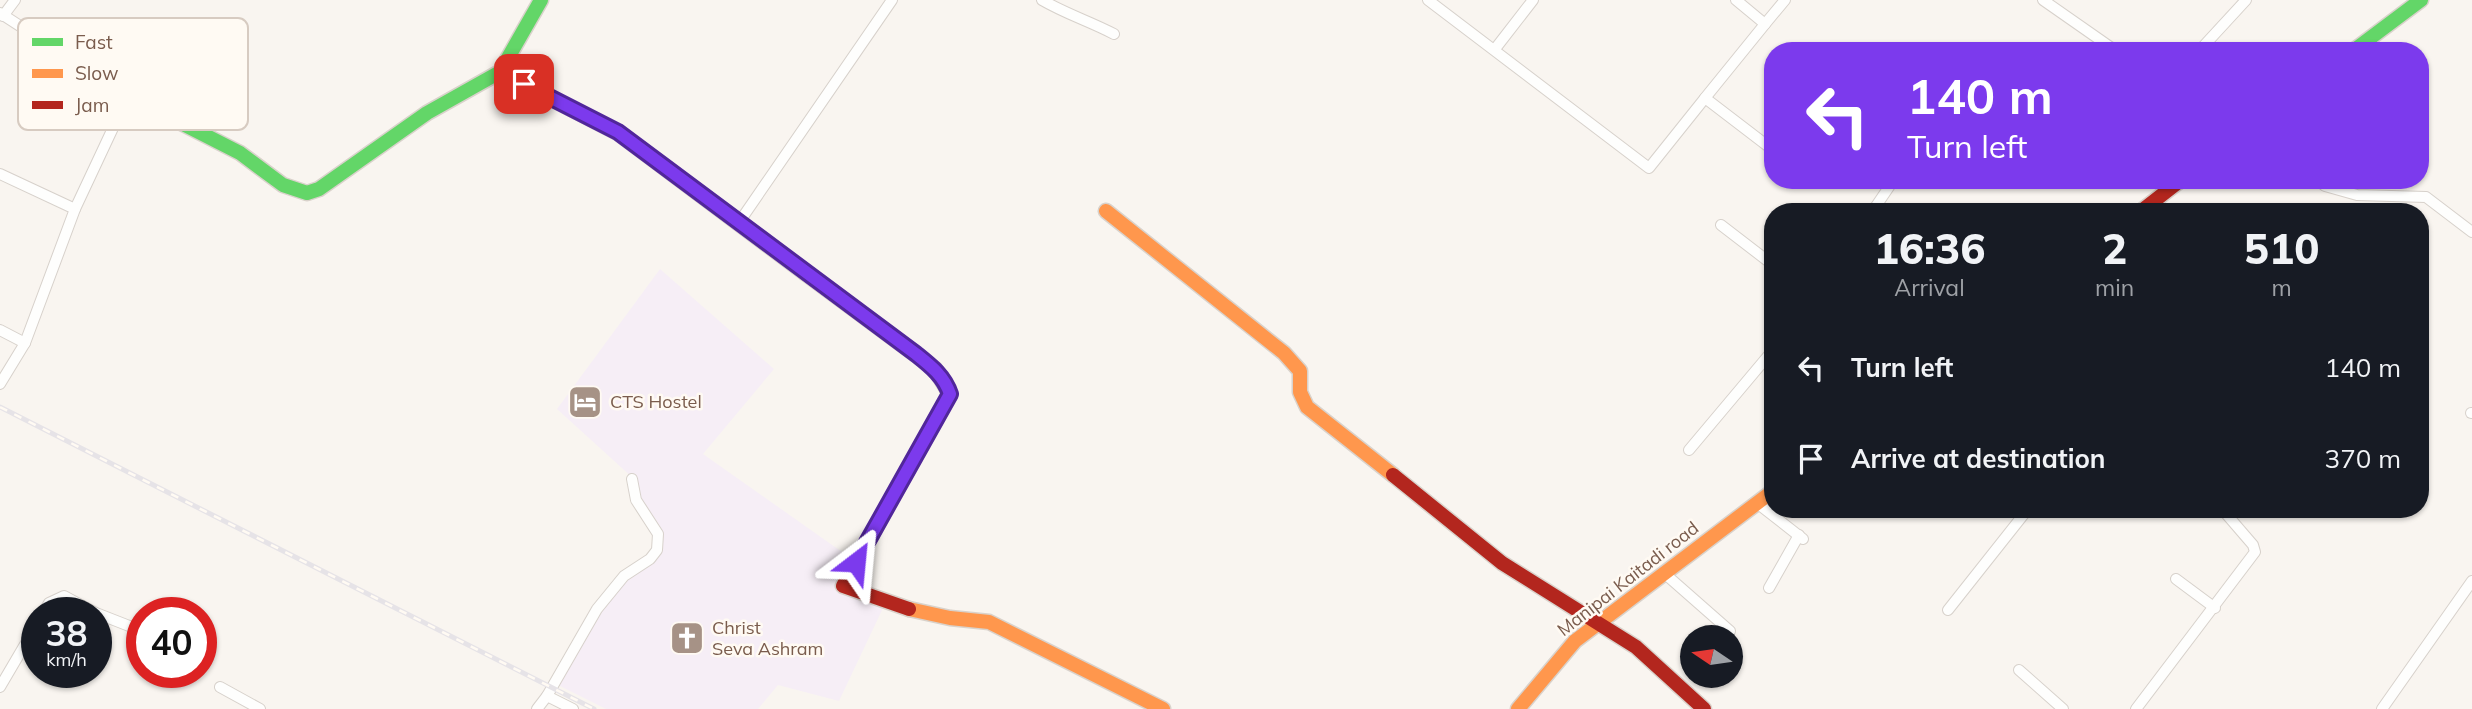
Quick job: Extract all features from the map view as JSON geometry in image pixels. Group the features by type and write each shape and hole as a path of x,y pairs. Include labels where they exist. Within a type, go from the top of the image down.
{"street":[{"path":"15,0 1,15 18,26"},
{"path":"195,130 240,153 283,185 307,193 319,189 427,113 499,72 541,0"},
{"path":"740,221 892,0"},
{"path":"1042,0 1075,19 1086,19 1114,34"},
{"path":"1427,0 1649,168 1785,0"},
{"path":"1495,49 1533,0"},
{"path":"1736,0 1765,24"},
{"path":"2043,0 2103,42"},
{"path":"2207,42 2246,0"},
{"path":"2365,42 2421,0"},
{"path":"499,72 618,132 935,369 950,394 843,586 886,603 950,618 989,622 1163,709"},
{"path":"1705,97 1764,143"},
{"path":"0,384 25,343 75,209 112,130"},
{"path":"0,174 75,209"},
{"path":"2152,203 2169,189"},
{"path":"2336,189 2357,195 2426,197 2472,232"},
{"path":"1106,211 1283,353 1300,371 1300,392 1307,407 1502,563 1636,647 1704,709"},
{"path":"1721,225 1764,258"},
{"path":"0,330 25,343"},
{"path":"1689,450 1764,361"},
{"path":"537,709 597,609 624,576 650,559 657,550 658,534 636,500 632,479"},
{"name":"Manipai Kaitadi road","path":"1518,709 1575,640 1764,498"},
{"path":"1757,503 1764,508"},
{"path":"1769,588 1801,537 1776,518"},
{"path":"1948,610 2021,518"},
{"path":"2136,709 2255,552 2253,545 2230,518"},
{"path":"1664,573 1723,625"},
{"path":"2176,579 2215,608"},
{"path":"2382,709 2472,581"},
{"path":"0,687 21,652"},
{"path":"2019,670 2063,709"},
{"path":"220,687 260,709"},
{"path":"547,696 573,709"}],"shaded area":[{"path":"660,269 774,369 703,454 852,559 837,587 883,608 839,701 778,685 758,709 606,709 556,684 598,610 625,578 651,561 660,533 638,499 634,479 557,409"}],"railway":[{"path":"0,407 594,709"}],"traffic: fast":[{"path":"195,130 240,153 283,185 307,193 319,189 427,113 500,72 541,0"},
{"path":"2365,42 2421,0"},
{"path":"500,72 618,133 805,273"}],"traffic: slow":[{"path":"1106,211 1284,353 1300,371 1300,392 1307,407 1393,475"},
{"path":"1518,709 1575,641 1764,498"},
{"path":"909,609 950,618 989,622 1163,709"}],"traffic: jam":[{"path":"2152,203 2169,189"},
{"path":"805,273 935,369 950,394 843,586 909,609"},
{"path":"1393,475 1502,563 1636,647 1704,709"}],"place":[{"name":"CTS Hostel","path":"585,402"},
{"name":"Christ Seva Ashram","path":"687,638"}],"route":[{"path":"524,84 618,132 916,354 935,369 947,385 950,394 856,562"}]}
